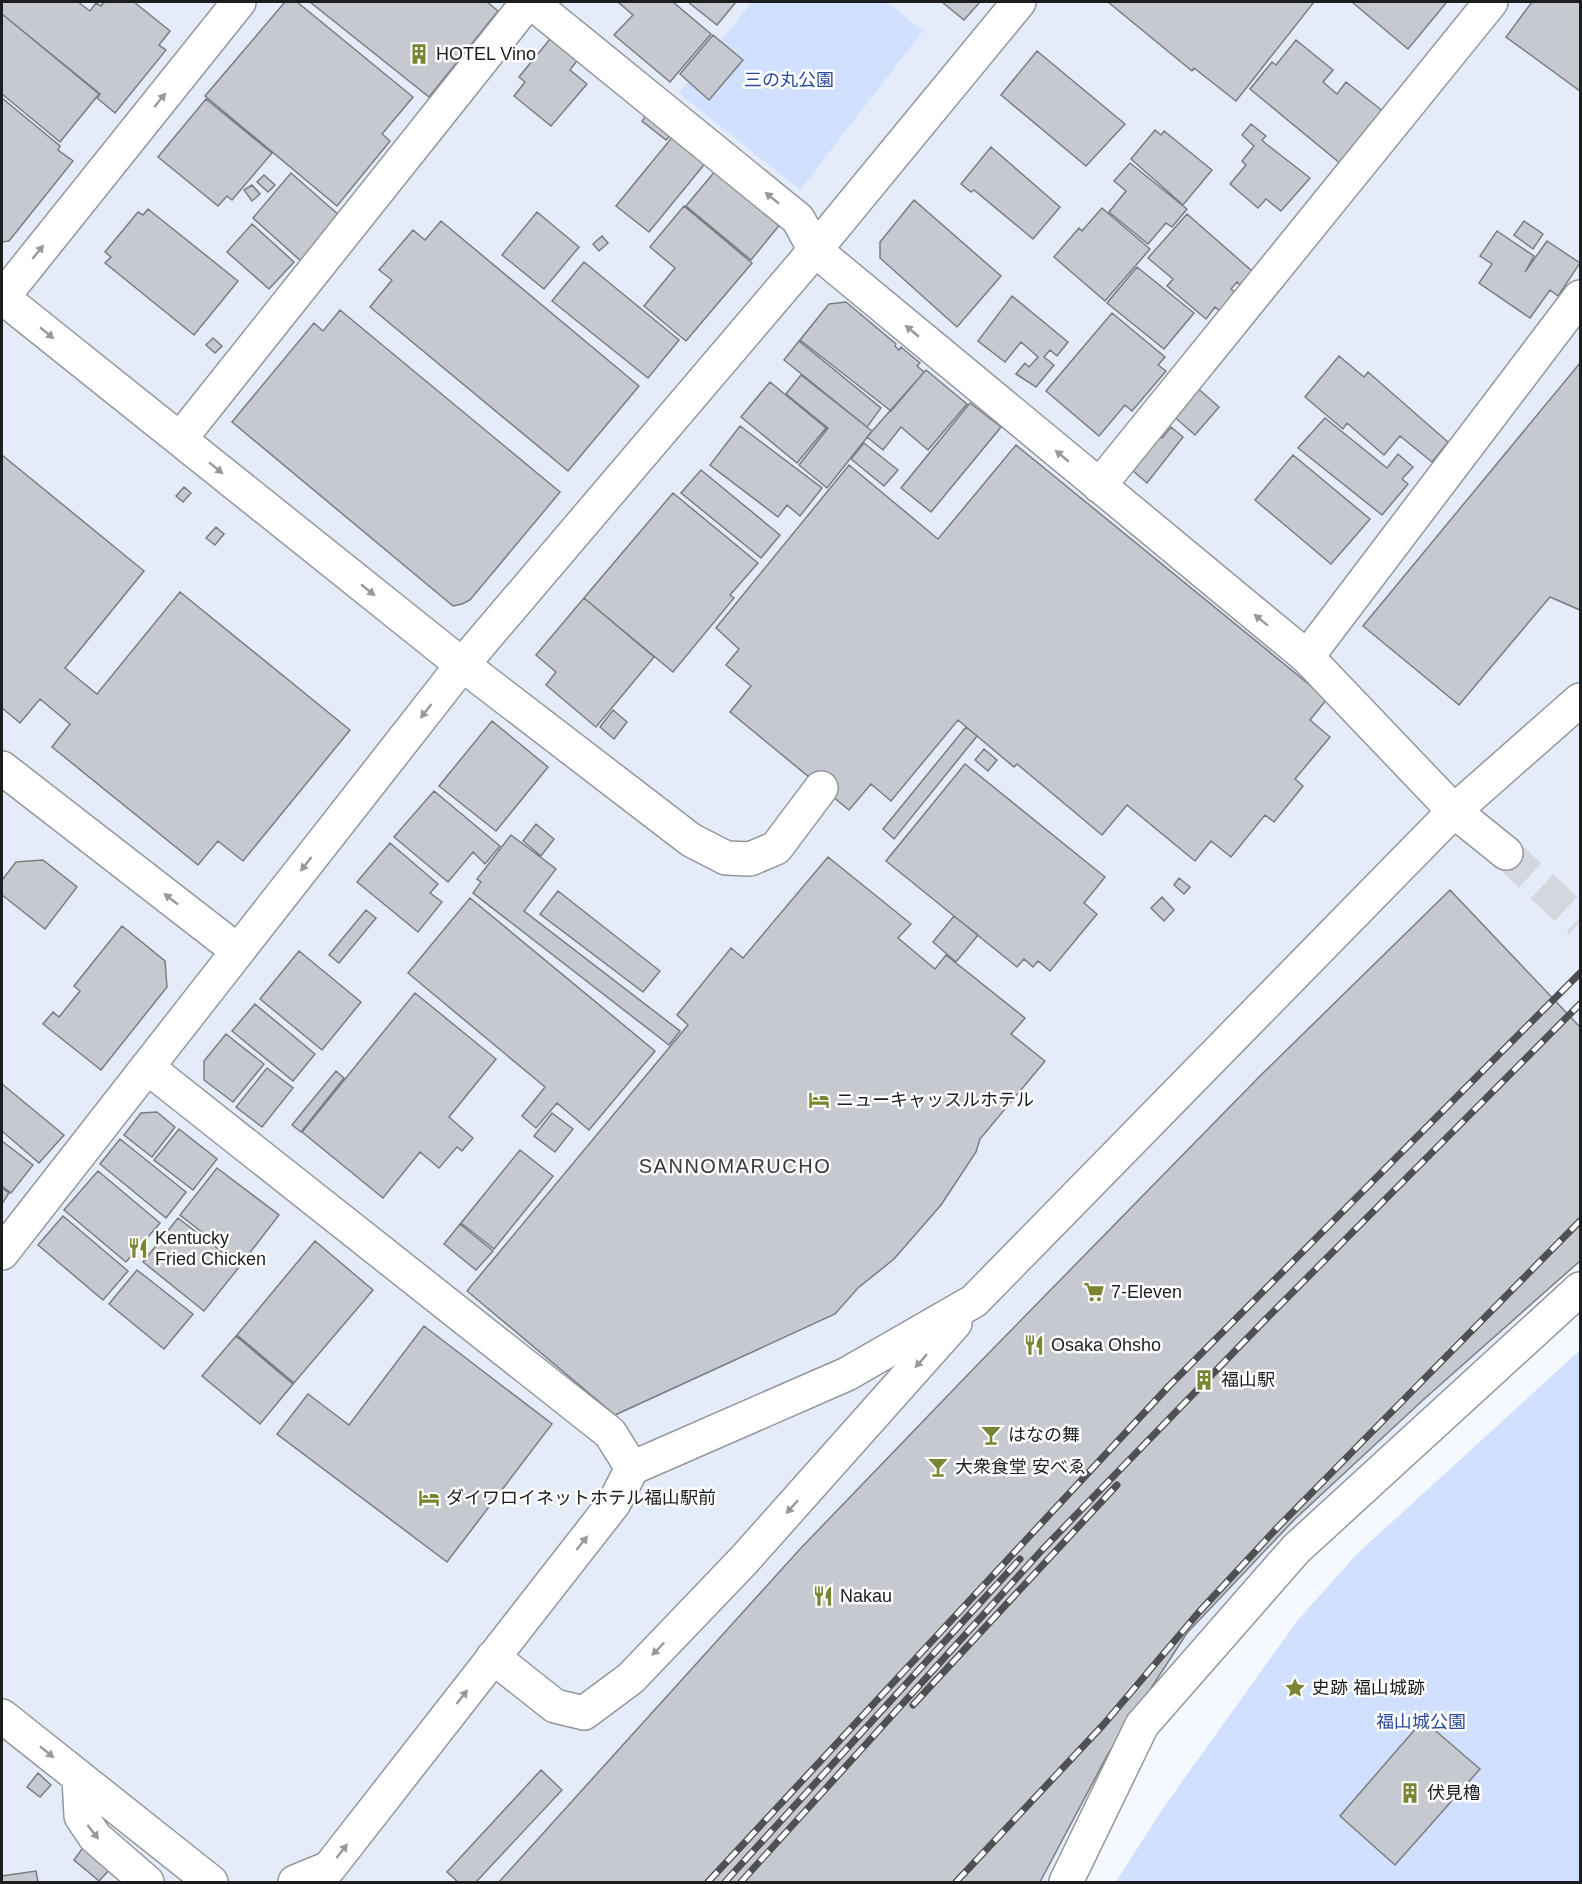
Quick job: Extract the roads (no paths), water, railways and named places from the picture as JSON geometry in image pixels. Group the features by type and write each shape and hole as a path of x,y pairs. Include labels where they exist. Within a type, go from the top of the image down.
{"street":[{"path":"239,2 2,297 462,665 691,840 726,858 750,859 776,848 821,788"},
{"path":"180,439 529,2 798,219 815,250 1306,657 1454,812 1506,853"},
{"path":"2,1253 462,665 815,250 1019,2"},
{"path":"1099,486 1491,2"},
{"path":"1306,657 1581,297"},
{"path":"493,1657 555,1706 584,1713 631,1678 744,1560 974,1301 1454,812 1581,700"},
{"path":"2,771 238,951"},
{"path":"147,1067 610,1433 632,1468"},
{"path":"1066,1882 1142,1725 1296,1549 1581,1289"},
{"path":"295,1882 329,1868 614,1503 632,1468 847,1374 974,1301"},
{"path":"2,1716 211,1882"},
{"path":"79,1778 81,1816 95,1837 147,1882"}],"tunnel":[{"path":"1506,853 1580,922"}],"railway":[{"path":"708,1882 1169,1386 1580,973"},
{"path":"741,1882 1042,1550 1263,1322 1580,1004"},
{"path":"956,1882 1104,1724 1199,1612 1276,1529 1580,1221"},
{"path":"913,1705 1117,1485"},
{"path":"725,1882 1020,1559"}],"place":[{"name":"HOTEL Vino","path":"419,54"},
{"name":"ニューキャッスルホテル","path":"819,1100"},
{"name":"Kentucky Fried Chicken","path":"138,1248"},
{"name":"7-Eleven","path":"1094,1292"},
{"name":"Osaka Ohsho","path":"1034,1345"},
{"name":"福山駅","path":"1204,1380"},
{"name":"はなの舞","path":"991,1435"},
{"name":"大衆食堂 安べゑ","path":"938,1467"},
{"name":"ダイワロイネットホテル福山駅前","path":"429,1498"},
{"name":"Nakau","path":"823,1596"},
{"name":"史跡 福山城跡","path":"1295,1688"},
{"name":"伏見櫓","path":"1410,1793"}],"district":[{"name":"SANNOMARUCHO","path":"735,1166"}],"park label":[{"name":"三の丸公園","path":"789,80"},
{"name":"福山城公園","path":"1421,1722"}]}
